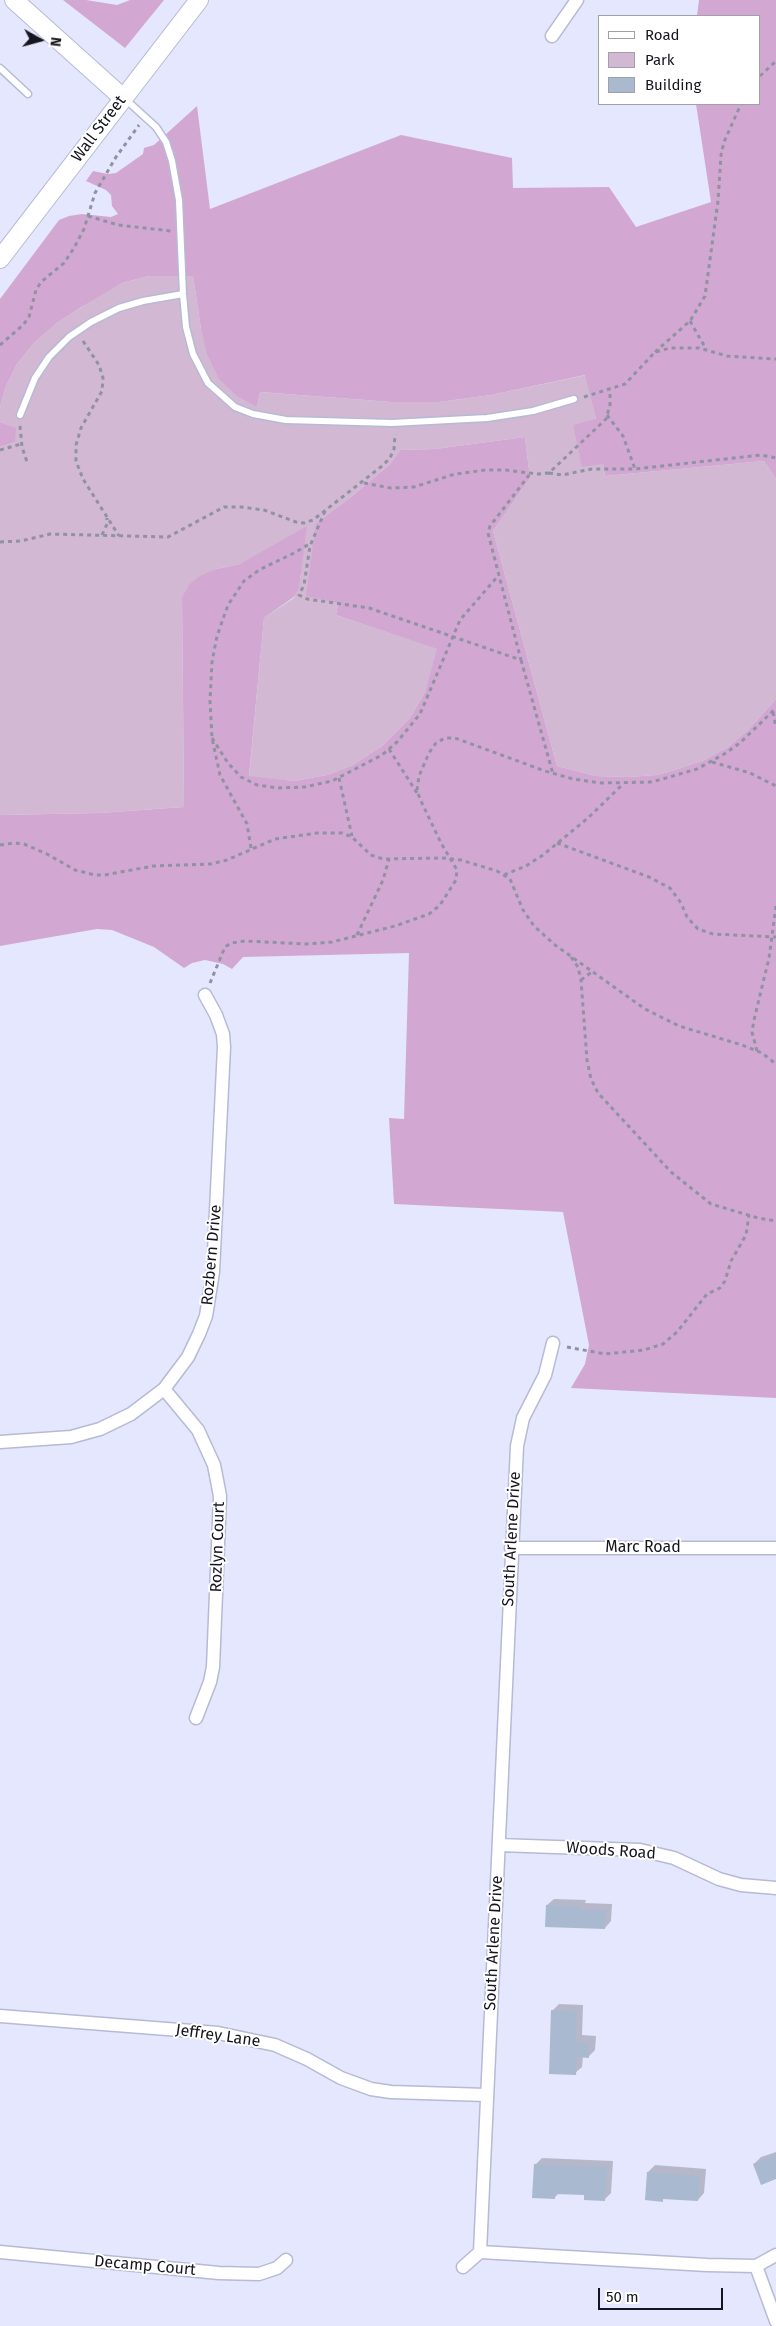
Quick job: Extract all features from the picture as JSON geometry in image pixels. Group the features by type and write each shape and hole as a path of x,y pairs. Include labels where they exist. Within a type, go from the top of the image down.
{"street":[{"path":"14,0 123,98"},
{"name":"Wall Street","path":"0,259 199,0"},
{"path":"552,36 577,0"},
{"name":"Rozbern Drive","path":"0,1442 72,1437 100,1429 131,1414 164,1389 188,1357 199,1334 211,1291 224,1047 223,1034 206,995"},
{"name":"South Arlene Drive","path":"480,2252 511,1548 518,1436 523,1418 545,1375 553,1343"},
{"name":"Rozlyn Court","path":"164,1389 198,1430 214,1465 220,1496 213,1667 210,1682 196,1718"},
{"name":"Marc Road","path":"511,1548 776,1548"},
{"name":"Woods Road","path":"499,1845 646,1852 674,1858 719,1879 742,1885 776,1888"},
{"name":"Jeffrey Lane","path":"0,2016 218,2033 246,2038 288,2050 341,2078 371,2089 391,2092 486,2095"},
{"name":"Decamp Court","path":"0,2252 219,2273 259,2274 277,2268 286,2260"},
{"path":"463,2267 480,2252 756,2266 776,2255"},
{"path":"756,2266 776,2321"}],"lane":[{"path":"0,68 28,94"},
{"path":"123,98 156,127 166,142 179,200 186,327 194,354 208,383 235,407 252,414 286,420 396,423 486,418 533,411 574,400"},
{"path":"20,415 49,356 77,332 119,308 143,301 183,294"}],"path":[{"path":"761,75 776,61"},
{"path":"574,400 625,384 654,352 690,321 705,296 718,201 721,155 724,142 741,105"},
{"path":"0,345 24,326 29,317 36,290 41,282 64,263 74,248 88,216 95,193 116,157 140,125"},
{"path":"88,216 118,224 180,232"},
{"path":"690,321 706,350"},
{"path":"77,332 94,355 103,378 102,391 82,428 76,445 76,461 83,479 119,537"},
{"path":"654,352 670,348 699,348 727,356 776,359"},
{"path":"549,473 606,420 610,390"},
{"path":"20,415 21,444 27,462"},
{"path":"607,415 623,436 635,469"},
{"path":"0,542 21,541 50,534 168,537 224,508 241,507 264,510 296,522 304,523 313,520 363,483 390,458 394,449 396,423"},
{"path":"0,450 21,444"},
{"path":"363,483 391,488 414,488 455,474 486,470 562,475 592,469 635,469 761,455 776,458"},
{"path":"530,474 490,526 490,544 553,774"},
{"path":"324,511 310,543 304,585 299,595 306,599 369,608 521,660"},
{"path":"102,536 107,524 107,517"},
{"path":"251,848 248,824 220,775 212,738 210,701 212,662 217,636 228,605 244,581 259,570 310,543"},
{"path":"212,738 228,764 241,777 257,786 278,788 305,787 339,778 398,742 420,714 460,620 498,575"},
{"path":"418,794 419,776 429,753 436,743 445,738 455,738 553,774 592,782 623,784 652,782 676,776 711,762 741,742 776,708"},
{"path":"773,712 776,728"},
{"path":"206,995 225,947 231,944 245,941 306,944 332,942 429,914 440,905 456,880 457,870 441,843 418,794 389,749"},
{"path":"711,762 750,773 776,786"},
{"path":"339,778 352,836"},
{"path":"503,876 526,866 557,843 588,818 623,784"},
{"path":"0,844 24,844 47,854 75,870 94,875 106,875 153,866 211,864 227,860 251,848 295,834 342,833 352,836 371,855 389,859 452,859 497,872 510,880 523,910 534,926 554,945 646,1009 679,1026 757,1051 776,1063"},
{"path":"557,843 649,877 670,888 681,903 687,917 698,929 713,934 774,937"},
{"path":"356,936 383,880 389,859"},
{"path":"757,1051 752,1032 774,937 776,906"},
{"path":"570,955 578,967 581,980 587,1060 591,1079 598,1092 671,1172 712,1204 776,1221"},
{"path":"581,980 593,971"},
{"path":"553,1343 605,1354 644,1350 663,1344 678,1332 707,1294 720,1288 725,1281 731,1261 746,1235 749,1215"}],"green space":[{"path":"149,276 193,276 201,329 257,407 260,392 391,402 439,402 491,395 586,375 596,419 605,476 764,461 776,479 776,699 747,731 728,747 704,760 678,769 657,775 628,777 596,776 557,766 493,531 530,478 525,437 435,449 400,450 390,464 316,523 338,603 336,615 438,649 425,692 410,718 382,746 353,765 327,775 294,781 249,777 264,618 294,598 301,575 253,558 240,564 216,569 182,597 184,807 99,813 0,815 0,447 15,442 15,428 0,422 0,407 6,386 17,364 34,343 57,323 102,294 122,283"}],"shaded area":[{"path":"63,0 86,0 117,5 130,0 164,0 125,48"},
{"path":"699,0 776,0 776,479 764,461 605,476 603,464 582,467 573,425 596,419 585,375 491,395 439,402 391,402 260,392 257,407 237,396 219,379 207,354 193,276 149,276 122,283 57,323 34,343 17,364 6,386 0,407 0,299 59,220 82,214 111,217 118,214 112,206 111,195 106,190 86,181 93,171 108,174 116,173 143,154 144,148 154,145 197,106 210,209 401,135 512,158 513,188 609,187 636,227 711,202 696,105 761,105 761,15 697,15"},
{"path":"0,422 16,428 15,442 0,447"},
{"path":"525,437 530,478 493,531 557,766 596,776 628,777 657,775 678,769 704,760 728,747 747,731 776,699 776,1398 571,1388 585,1364 589,1345 563,1212 394,1204 389,1118 404,1119 409,953 243,957 232,969 223,964 205,960 192,963 184,968 154,947 112,930 97,929 0,946 0,815 99,813 184,807 182,597 190,584 200,576 216,569 240,564 307,526 299,588 294,597 264,618 249,776 294,781 327,775 353,765 382,746 410,718 425,692 437,649 336,615 338,603 306,596 316,523 390,464 400,450 435,449"}],"building":[{"path":"546,1905 579,1906 579,1910 606,1910 605,1929 545,1927"},
{"path":"551,2010 577,2011 576,2042 589,2042 589,2058 577,2057 576,2075 549,2074"},
{"path":"776,2155 776,2179 761,2185 753,2164"},
{"path":"534,2164 607,2167 605,2201 584,2200 584,2195 555,2194 555,2199 532,2198"},
{"path":"647,2172 700,2176 698,2201 663,2199 663,2202 645,2200"}]}
